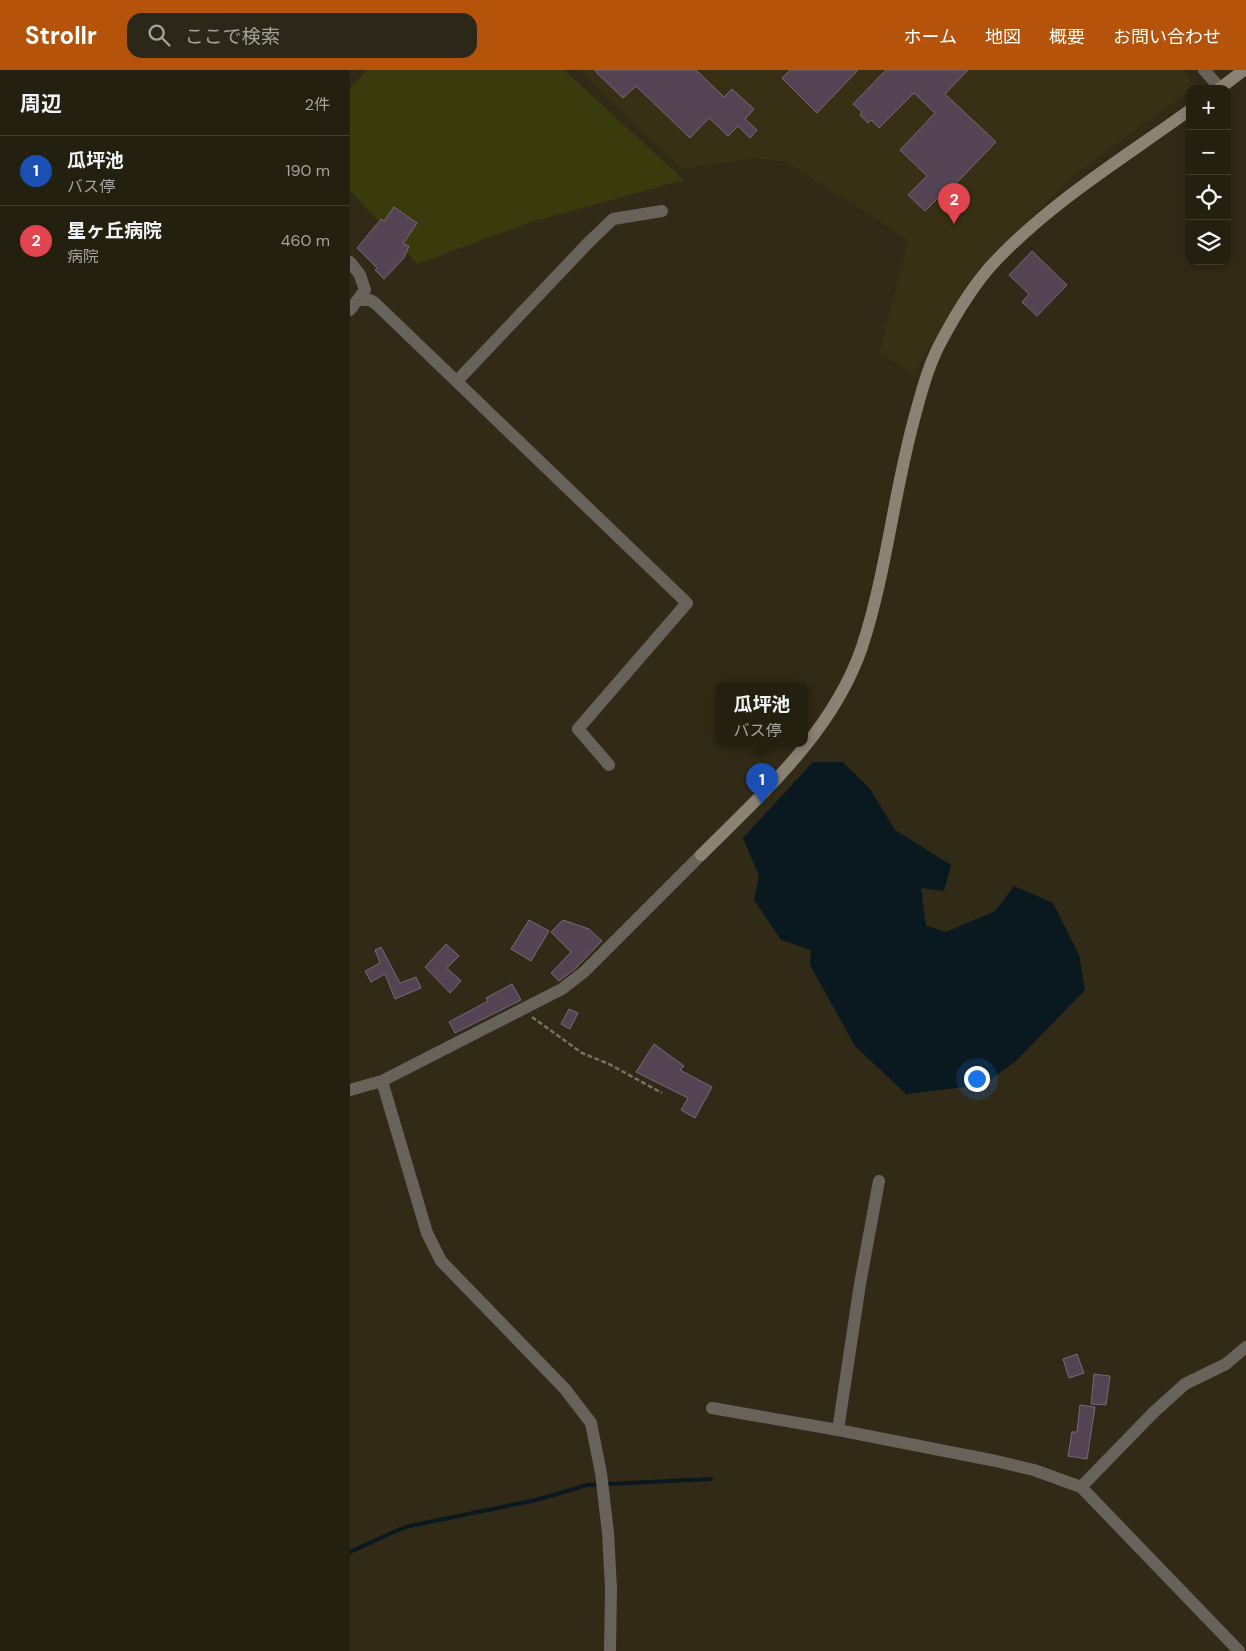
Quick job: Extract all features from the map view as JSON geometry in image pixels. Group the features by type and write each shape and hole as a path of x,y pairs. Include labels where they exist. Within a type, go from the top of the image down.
{"street":[{"path":"1204,70 1217,85"},
{"path":"1224,85 1244,70"},
{"path":"808,743 815,735 849,678 862,647 883,562 908,437 926,376 941,340 960,308 988,270 1012,244 1065,201 1186,113"},
{"path":"457,381 582,249 613,219 662,211"},
{"path":"350,262 360,275 365,287 360,300 350,310"},
{"path":"360,300 370,300 375,303 687,603 578,729 609,765"},
{"path":"350,1090 382,1081 524,1009 574,981 771,785 804,747"},
{"path":"382,1081 427,1233 441,1261 565,1389 591,1423 601,1473 608,1533 611,1588 610,1651"},
{"path":"838,1430 860,1284 879,1181"},
{"path":"1081,1487 1154,1412 1185,1384 1226,1364 1246,1347"},
{"path":"712,1408 996,1461 1034,1470 1081,1487 1239,1651"}],"path":[{"path":"524,1009 582,1053 609,1064 662,1093"}],"shaded area":[{"path":"366,70 564,70 684,180 531,222 417,264 350,190 350,89"},
{"path":"578,70 1183,70 1194,85 1186,85 1186,94 1078,172 980,267 913,374 879,353 908,240 787,162 754,158 682,169"},
{"path":"813,762 843,762 870,789 895,830 951,865 944,891 921,888 926,926 946,932 995,911 1014,886 1053,903 1079,955 1085,990 1015,1062 982,1085 906,1094 855,1046 810,965 811,950 781,940 754,900 759,876 743,838"}],"building":[{"path":"594,70 696,70 724,97 732,89 754,109 745,119 757,130 750,138 738,126 728,136 709,118 690,138 636,86 623,98"},
{"path":"790,70 858,70 817,113 782,78"},
{"path":"886,70 968,70 945,94 996,142 940,200 938,198 925,211 908,195 927,176 900,150 935,113 914,93 879,128 871,120 868,123 860,115 862,112 853,104"},
{"path":"394,207 417,223 403,244 409,246 404,258 384,279 375,270 377,268 357,248 381,219 384,221"},
{"path":"1032,251 1067,285 1037,316 1022,302 1029,294 1009,275"},
{"path":"529,920 549,931 531,961 511,949"},
{"path":"563,920 589,929 602,941 576,968 559,981 551,973 571,952 551,932"},
{"path":"446,944 459,956 447,968 461,981 450,993 425,967"},
{"path":"381,947 400,983 416,977 421,988 395,999 385,974 371,982 365,971 380,963 375,950"},
{"path":"512,984 521,1000 455,1033 449,1022 488,1001 486,998"},
{"path":"569,1009 578,1013 570,1029 561,1024"},
{"path":"654,1044 684,1066 680,1070 712,1087 695,1118 681,1110 688,1098 636,1072"},
{"path":"1077,1354 1084,1373 1069,1378 1063,1359"},
{"path":"1094,1374 1110,1376 1106,1405 1091,1404"},
{"path":"1080,1405 1095,1407 1087,1459 1068,1456 1072,1432 1077,1432"}],"waterway":[{"path":"350,1552 405,1527 536,1500 587,1485 711,1479"}],"place":[{"name":"星ヶ丘病院","path":"954,224"},
{"name":"瓜坪池","path":"762,804"}]}
